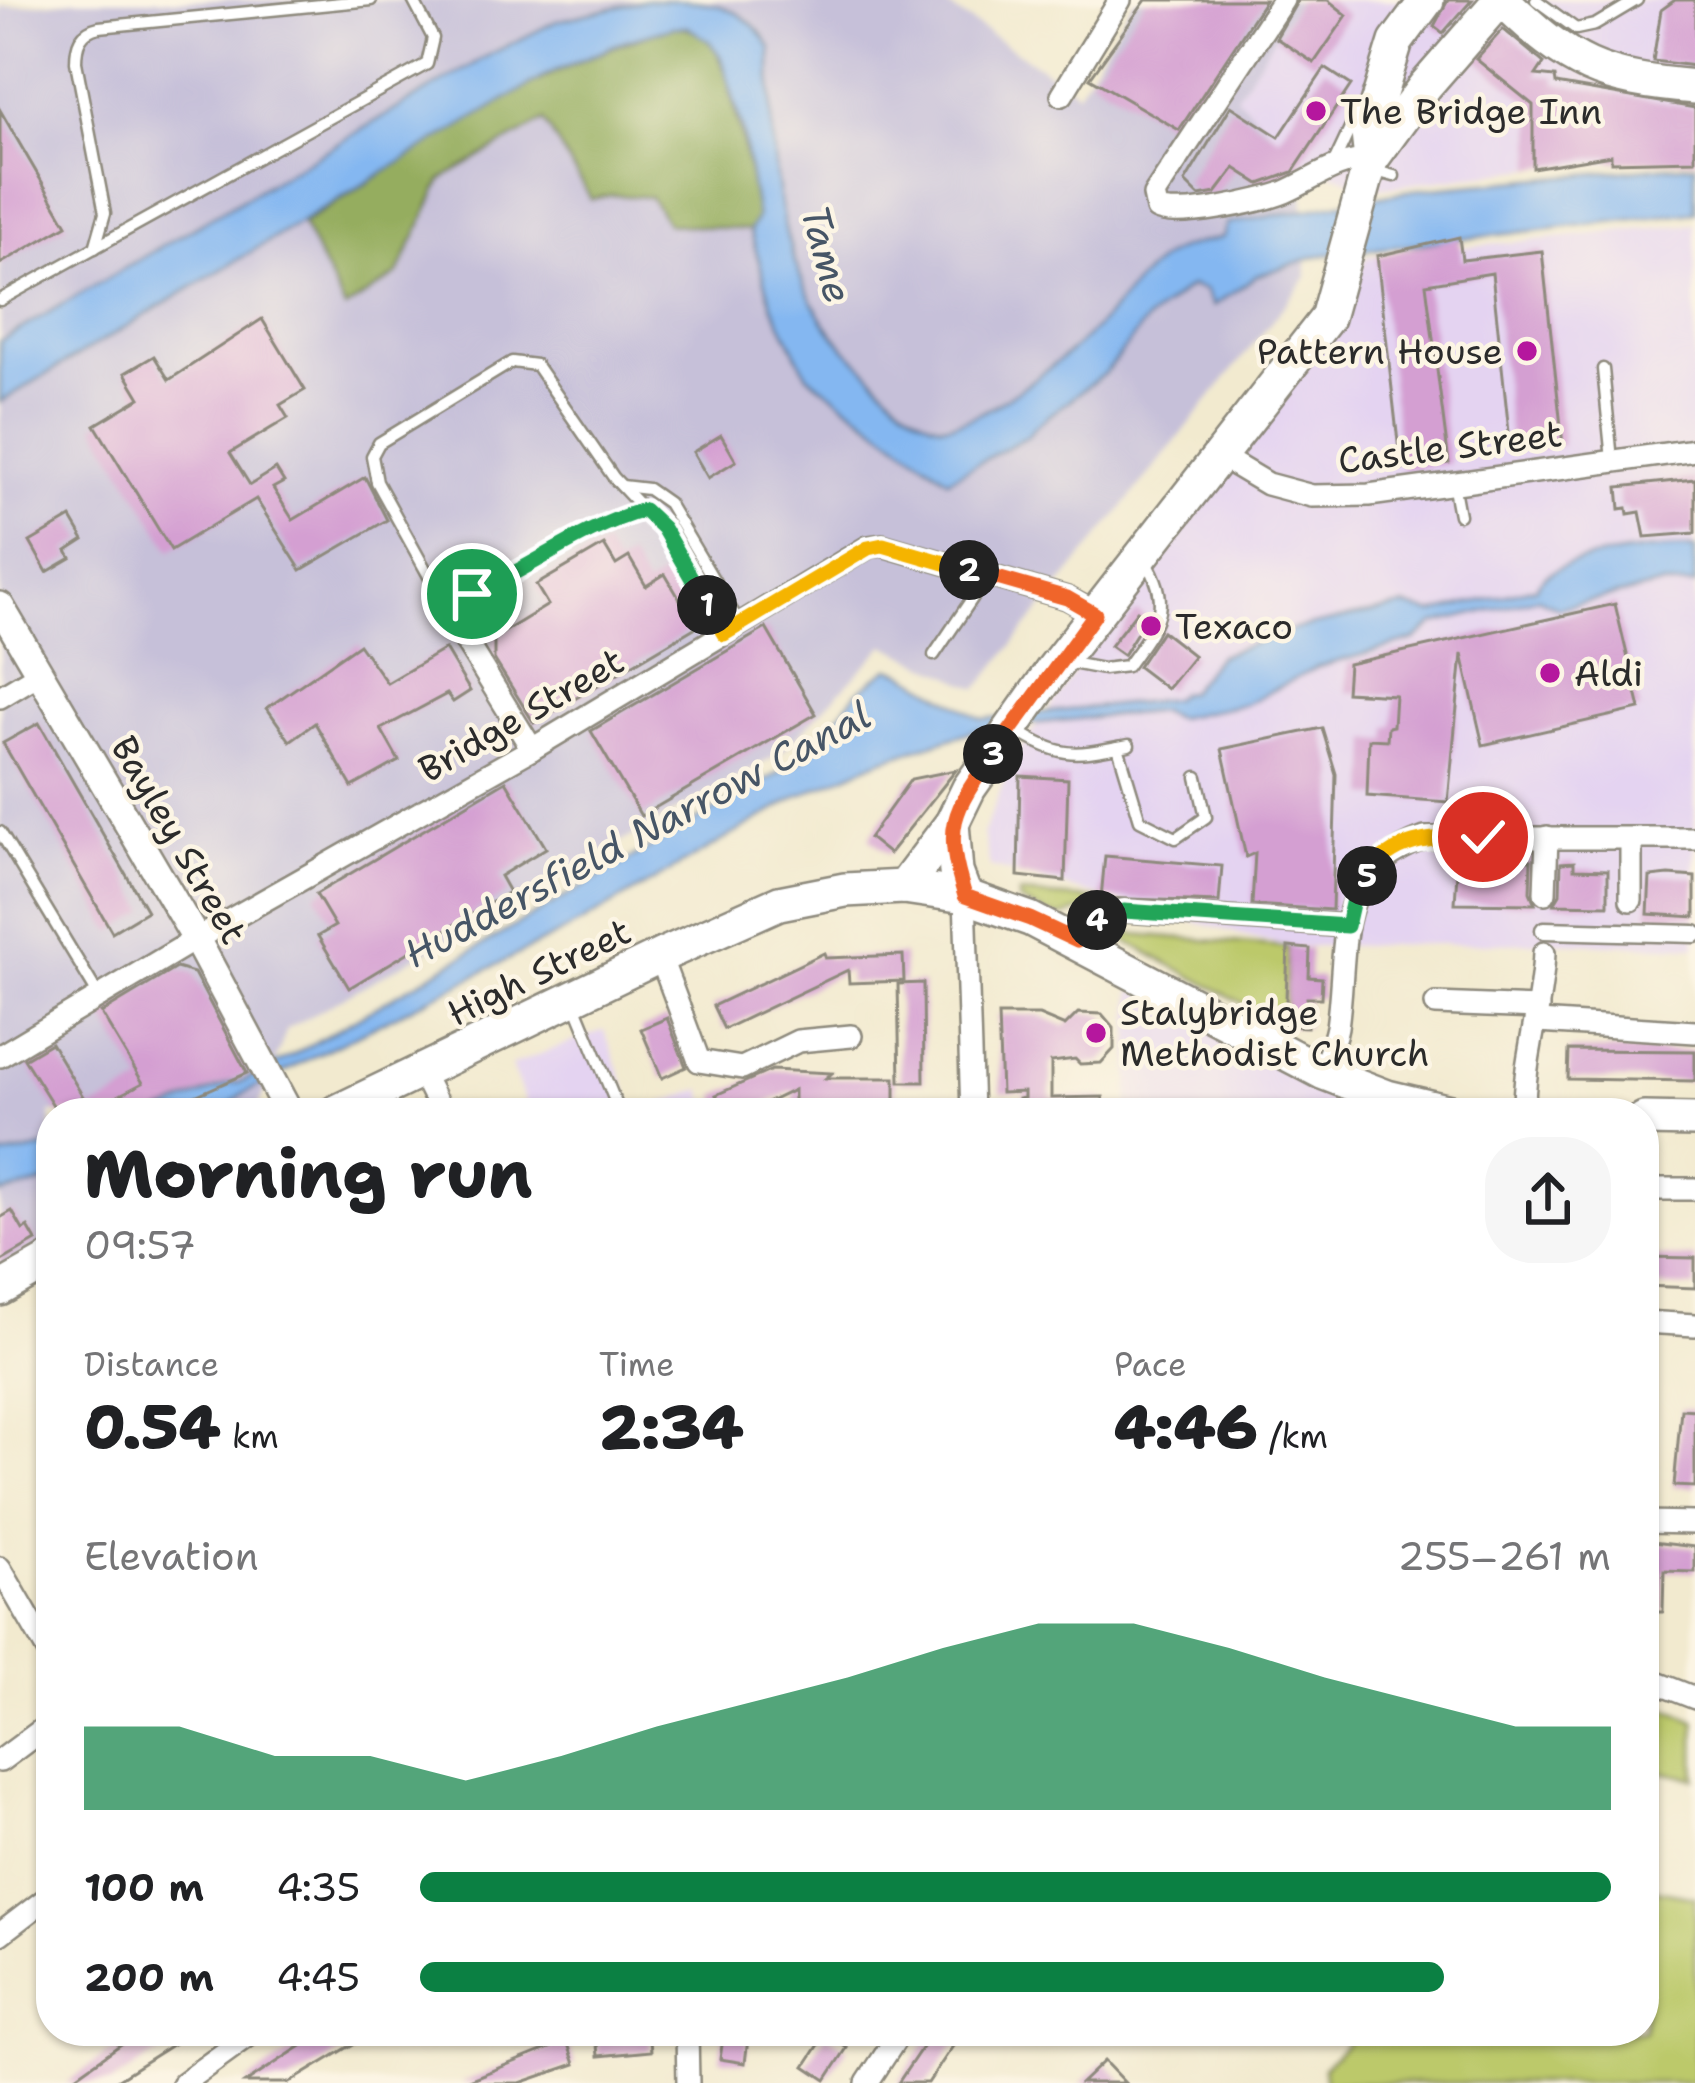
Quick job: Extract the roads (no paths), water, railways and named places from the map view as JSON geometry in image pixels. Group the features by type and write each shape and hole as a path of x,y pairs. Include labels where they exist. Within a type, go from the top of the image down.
{"main road":[{"path":"1374,175 1367,133 1396,42 1426,0"},
{"path":"1391,1098 1322,1072 1030,919 965,896 904,887 1060,660 1328,318 1374,175 1501,0 1560,52 1580,63 1653,84 1695,88"},
{"path":"952,823 956,872 965,896"},
{"name":"High Street","path":"367,1098 779,903 844,890 904,887"},
{"path":"1659,1119 1695,1120"},
{"path":"0,1289 36,1269"}],"street":[{"path":"1062,95 1120,0"},
{"path":"1282,0 1154,195 1157,209 1164,214 1185,213 1282,193 1345,161 1374,175"},
{"name":"Castle Street","path":"1220,456 1267,484 1312,496 1369,495 1695,450"},
{"name":"Bridge Street","path":"0,1056 868,548 883,545 988,575 1067,598 1095,614"},
{"name":"Bayley Street","path":"0,606 196,939 281,1098"},
{"path":"455,624 532,748"},
{"path":"0,697 40,673"},
{"path":"1545,892 1547,837"},
{"path":"1322,1072 1336,1033 1354,895 1383,870 1396,848 1424,838 1695,838"},
{"path":"1631,839 1631,900"},
{"path":"965,896 972,1098"},
{"path":"1077,941 1092,922 1124,911 1347,926"},
{"path":"1524,1098 1544,941 1695,934"},
{"path":"661,956 699,1061 742,1068 798,1041 851,1036"},
{"path":"1436,1004 1695,1032"},
{"path":"422,1073 434,1098"},
{"path":"1660,1189 1695,1189"},
{"path":"1659,1323 1695,1325"},
{"path":"1659,1522 1695,1522"},
{"path":"0,1568 36,1631"},
{"path":"1659,1684 1695,1698"},
{"path":"0,1761 36,1734"},
{"path":"0,1934 36,1906"},
{"path":"183,2083 234,2046"},
{"path":"687,2046 688,2083"},
{"path":"867,2083 891,2046"}],"lane":[{"path":"95,248 104,213 76,62 81,36 100,27 371,0"},
{"path":"0,300 427,64 433,38 413,0"},
{"path":"1535,0 1576,29 1595,25 1637,0"},
{"path":"1331,168 1370,83 1384,81"},
{"path":"644,510 614,519 519,574 452,601 440,596 377,482 372,456 379,443 512,362 536,365 622,486 663,528 732,629"},
{"path":"1603,369 1612,460"},
{"path":"1453,483 1459,515"},
{"path":"622,486 648,489 668,503 732,629"},
{"path":"1060,660 1103,669 1127,666 1158,618 1162,588 1142,555"},
{"path":"934,655 988,575"},
{"path":"1013,730 1059,753 1123,746 1140,820 1176,838 1206,817 1197,777"},
{"path":"0,832 99,996"},
{"path":"572,999 614,1098"}],"water":[{"path":"647,0 720,6 760,32 771,48 782,217 809,296 831,331 886,390 917,415 939,424 974,416 1019,390 1081,342 1160,261 1183,248 1223,237 1227,224 1414,190 1695,164 1695,212 1316,256 1256,276 1213,306 1205,290 1190,286 1147,320 1105,373 1028,436 948,479 807,375 772,305 750,230 757,218 742,127 722,58 709,41 688,27 673,27 626,40 548,74 0,402 0,341 491,54 557,21"},
{"path":"1695,548 1695,585 1661,586 1558,608 1538,598 1434,624 1415,640 1318,667 1245,704 1176,718 1159,711 979,729 881,760 799,796 583,922 238,1098 195,1098 239,1083 293,1055 808,756 856,693 889,668 982,719 1173,699 1189,692 1218,656 1295,629 1404,606 1432,613 1536,587 1545,576 1583,560"},
{"path":"36,1150 36,1185 0,1194 0,1157"}],"place":[{"name":"The Bridge Inn","path":"1316,111"},
{"name":"Pattern House","path":"1527,351"},
{"name":"Texaco","path":"1151,626"},
{"name":"Aldi","path":"1550,673"},
{"name":"Stalybridge Methodist Church","path":"1096,1033"}],"water label":[{"name":"Tame","path":"827,254"},
{"name":"Huddersfield Narrow Canal","path":"637,834"}]}
